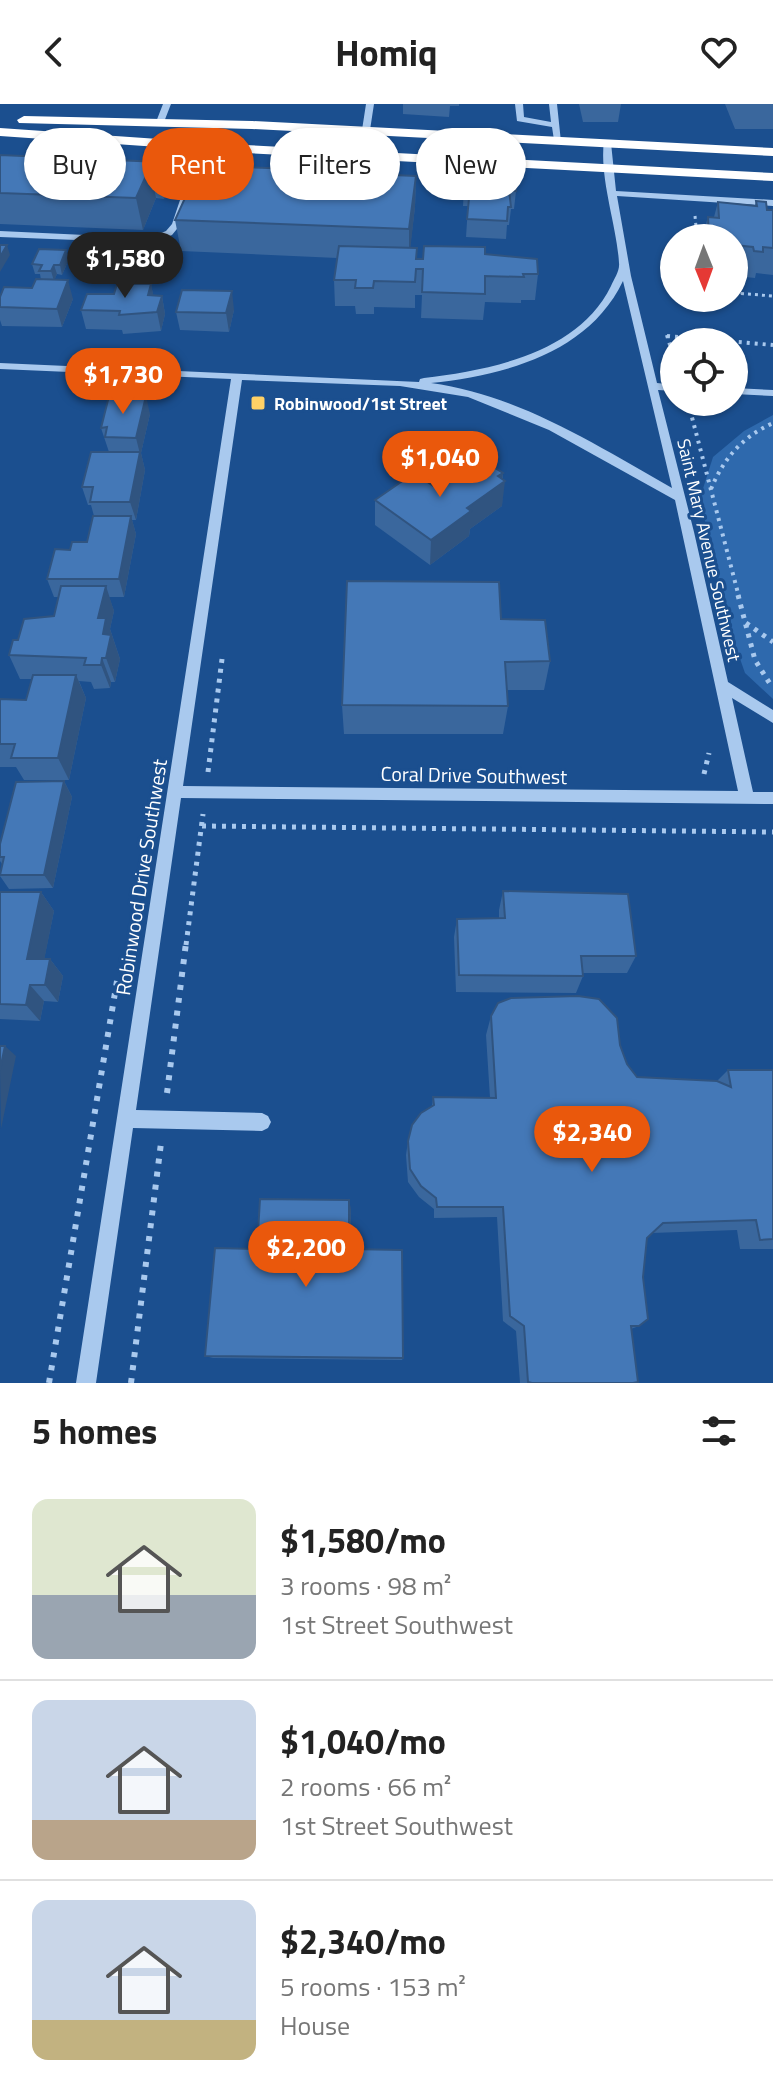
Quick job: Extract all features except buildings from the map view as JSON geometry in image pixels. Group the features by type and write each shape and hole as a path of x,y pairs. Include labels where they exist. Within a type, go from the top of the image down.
{"highway":[{"path":"1,132 160,122 314,128"},
{"path":"400,131 557,133 607,143 773,152"},
{"path":"1,132 24,134"},
{"path":"400,157 773,177"}],"street":[{"path":"160,122 167,104"},
{"path":"366,128 370,104"},
{"path":"519,104 520,119 557,133 553,104"},
{"name":"Saint Mary Avenue Southwest","path":"607,143 625,268 747,798"},
{"path":"128,174 142,174"},
{"path":"612,193 773,203"},
{"path":"0,234 150,241 169,233 176,224 184,200"},
{"path":"400,383 469,374 523,360 553,347 578,332 599,313 618,288 625,268"},
{"path":"0,366 400,383 470,394 514,409 592,448 680,498"},
{"name":"Robinwood Drive Southwest","path":"86,1383 237,376"},
{"path":"652,386 660,387"},
{"path":"748,392 773,393"},
{"name":"Saint Mary Avenue Southwest","path":"721,684 773,717"},
{"name":"Coral Drive Southwest","path":"174,792 773,798"},
{"path":"125,1119 262,1122"}],"path":[{"path":"695,215 696,224"},
{"path":"748,294 773,296"},
{"path":"748,343 773,345"},
{"path":"691,416 755,660 773,688"},
{"path":"710,491 722,463 736,445 752,432 773,423"},
{"path":"745,622 756,633 773,642"},
{"path":"131,1383 223,656"},
{"path":"692,780 704,774 709,759 708,746"},
{"path":"177,773 224,774"},
{"path":"202,826 773,832"}],"shaded area":[{"path":"773,415 773,699 745,673 726,619 700,498 713,457 744,431"}],"place":[{"name":"Robinwood/1st Street","path":"258,403"}]}
